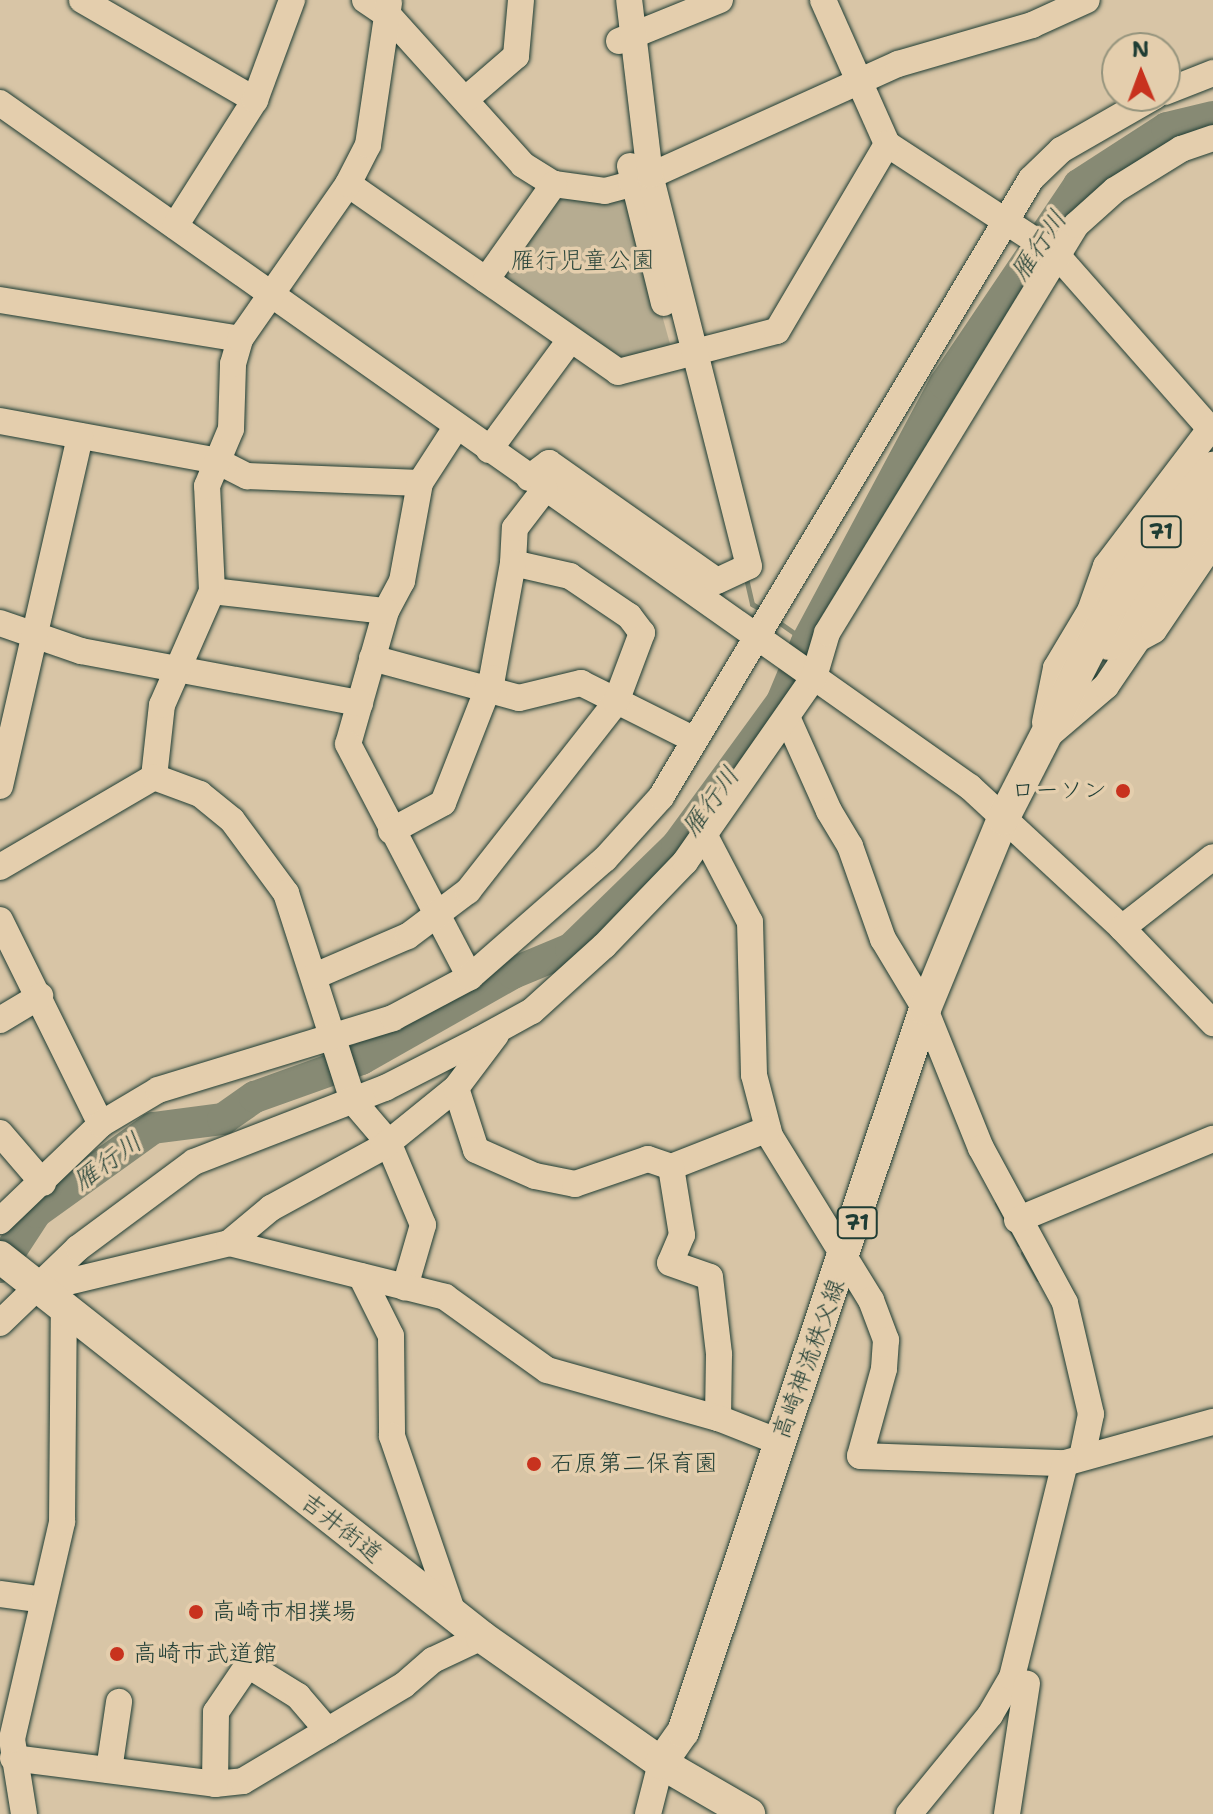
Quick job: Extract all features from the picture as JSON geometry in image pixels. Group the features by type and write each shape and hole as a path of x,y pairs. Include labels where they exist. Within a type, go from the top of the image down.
{"main road":[{"name":"高崎神流秩父線","path":"661,1763 683,1732 779,1442 846,1256 925,1009 1003,819 1041,741 1072,690 1115,600 1168,521 1213,468"},
{"name":"高崎神流秩父線","path":"1072,690 1213,504"},
{"path":"0,1257 34,1286"},
{"name":"吉井街道","path":"34,1286 482,1637 661,1763 749,1814"},
{"name":"吉井街道","path":"661,1763 708,1814"}],"street":[{"path":"82,0 255,100"},
{"path":"175,226 255,100 292,0"},
{"path":"365,0 389,8 523,165 554,184 605,191 641,180 860,80 1032,25 1087,0"},
{"path":"466,99 516,56 521,0"},
{"path":"391,831 443,803 484,688 492,678 513,563 515,528 549,463 717,581 738,575 688,356 641,180 624,38 611,0"},
{"path":"624,38 629,0"},
{"path":"624,38 720,0"},
{"path":"823,0 887,144 1056,254 1211,430 1106,566 1090,611 1056,668 1041,741"},
{"path":"154,777 162,705 212,591 207,486 231,429 233,364 240,339 348,184 368,145 389,8"},
{"path":"1181,86 1213,73"},
{"path":"1,110 272,293 537,484 970,787 1122,928 1213,1023"},
{"path":"0,1221 101,1124 158,1090 393,1018 470,977 605,859 661,797 1004,218 1031,179 1061,150 1127,112"},
{"path":"0,1323 34,1286 78,1248 194,1162 353,1101 500,1029 532,1011 604,946 705,836 814,677 827,633 1056,254 1093,205 1181,149 1213,138"},
{"path":"348,184 618,372 777,331 887,144"},
{"path":"486,280 554,184"},
{"path":"0,300 240,339"},
{"path":"489,450 570,340"},
{"path":"0,421 217,461 247,476 420,483"},
{"path":"457,426 420,483 402,581 386,611 360,703 350,754 470,977"},
{"path":"0,786 6,737 36,636 80,436"},
{"path":"1041,741 1106,686 1138,639 1154,630 1213,543"},
{"path":"315,976 408,936 468,891 616,702 642,633 629,616 570,576 513,563"},
{"path":"212,591 386,611"},
{"path":"0,623 81,651 180,667 360,703"},
{"path":"372,658 519,698 581,683 695,740"},
{"path":"787,717 829,811 850,846 883,939 925,1009 981,1148 1017,1220 1065,1303 1091,1414 1074,1460 1012,1677 990,1715 909,1814"},
{"path":"0,867 154,777"},
{"path":"154,777 200,794 232,820 286,893 353,1101 388,1142 423,1225 405,1287"},
{"path":"705,836 750,922 754,1075 768,1129 846,1256 886,1340 884,1369 860,1456 1074,1460 1213,1422"},
{"path":"1122,928 1213,857"},
{"path":"0,920 101,1124"},
{"path":"0,1020 40,996"},
{"path":"229,1243 271,1208 388,1142 456,1088 500,1029"},
{"path":"456,1088 476,1150 535,1176 575,1184 648,1159 671,1167 768,1129"},
{"path":"0,1133 43,1183"},
{"path":"1017,1220 1213,1139"},
{"path":"671,1167 682,1235 670,1263 710,1277 719,1354 718,1418"},
{"path":"34,1286 229,1243 445,1297 547,1370 718,1418 779,1442"},
{"path":"361,1276 391,1336 392,1436 454,1616"},
{"path":"24,1814 13,1758 20,1695 62,1522 64,1312"},
{"path":"0,1594 44,1600"},
{"path":"13,1758 215,1784 251,1777 404,1685 433,1660 482,1637"},
{"path":"215,1784 216,1712 248,1665 298,1696 328,1731"},
{"path":"1007,1814 1027,1684"},
{"path":"109,1770 119,1702"},
{"path":"648,1814 661,1763"}],"green space":[{"name":"雁行児童公園","path":"554,198 630,199 670,344 666,351 621,362 501,280"}],"waterway":[{"name":"雁行川","path":"0,1267 36,1212 153,1128 223,1119 255,1097 361,1059 513,973 571,949 677,846 782,702 807,642 945,384 1079,185 1167,128 1213,117"},
{"path":"746,578 752,604 762,610"},
{"path":"777,621 807,642"},
{"path":"997,1203 1019,1244"},
{"path":"1023,1253 1038,1279"}],"place":[{"name":"ローソン","path":"1123,791"},
{"name":"石原第二保育園","path":"534,1464"},
{"name":"高崎市相撲場","path":"196,1612"},
{"name":"高崎市武道館","path":"117,1654"}]}
